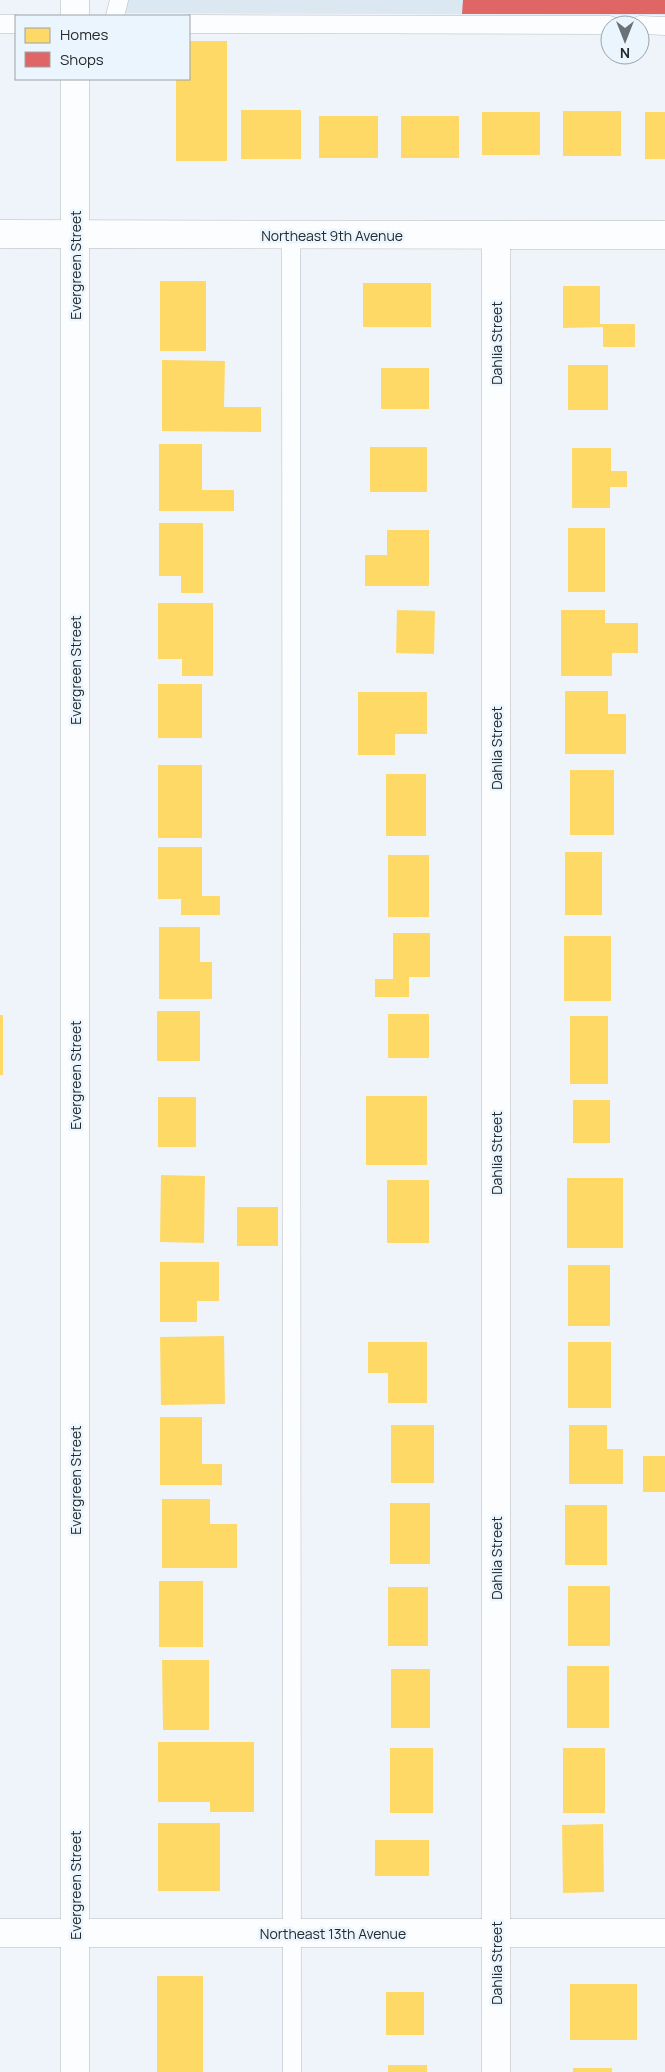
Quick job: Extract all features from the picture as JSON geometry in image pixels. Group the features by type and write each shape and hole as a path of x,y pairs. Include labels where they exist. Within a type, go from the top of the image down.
{"street":[{"path":"75,0 75,15"},
{"name":"Evergreen Street","path":"75,80 75,2072"},
{"name":"Northeast 9th Avenue","path":"0,234 665,235"},
{"name":"Dahlia Street","path":"496,235 496,2072"},
{"name":"Northeast 13th Avenue","path":"0,1933 665,1933"}],"lane":[{"path":"116,15 119,0"},
{"path":"0,24 15,24"},
{"path":"190,24 600,25"},
{"path":"650,26 665,26"},
{"path":"291,235 292,2072"}],"shaded area":[{"path":"119,0 665,0 665,15 119,13"}],"building: Homes":[{"path":"190,41 227,41 227,161 176,161 176,80 190,80"},
{"path":"241,110 301,110 301,159 241,159"},
{"path":"563,111 621,111 621,156 563,156"},
{"path":"482,112 540,112 540,155 482,155"},
{"path":"645,112 665,112 665,159 645,159"},
{"path":"319,116 378,116 378,158 319,158"},
{"path":"401,116 459,116 459,158 401,158"},
{"path":"160,281 206,281 206,351 160,351"},
{"path":"363,283 431,283 431,327 363,327"},
{"path":"563,286 600,286 600,324 635,324 635,347 603,347 603,327 563,328"},
{"path":"162,360 225,361 224,407 261,407 261,432 162,431"},
{"path":"568,365 608,365 608,410 568,410"},
{"path":"381,368 429,368 429,409 381,409"},
{"path":"159,444 202,444 202,490 234,490 234,511 159,511"},
{"path":"370,447 427,447 427,492 370,492"},
{"path":"572,448 611,448 611,471 627,471 627,487 610,487 610,508 572,508"},
{"path":"159,523 203,523 203,593 181,593 181,576 159,576"},
{"path":"568,528 605,528 605,592 568,592"},
{"path":"387,530 429,530 429,586 365,586 365,555 387,555"},
{"path":"158,603 213,603 213,676 182,676 182,659 158,659"},
{"path":"397,610 435,611 434,654 396,653"},
{"path":"561,610 605,610 605,623 638,623 638,653 612,653 612,676 561,676"},
{"path":"158,684 202,684 202,738 158,738"},
{"path":"565,691 608,691 608,714 626,714 626,754 565,754"},
{"path":"358,692 427,692 427,734 395,734 395,755 358,755"},
{"path":"158,765 202,765 202,838 158,838"},
{"path":"570,770 614,770 614,835 570,835"},
{"path":"386,774 426,774 426,836 386,836"},
{"path":"158,847 202,847 202,896 220,896 220,915 181,915 181,899 158,899"},
{"path":"565,852 602,852 602,915 565,915"},
{"path":"388,855 429,855 429,917 388,917"},
{"path":"159,927 200,927 200,962 212,962 212,999 159,999"},
{"path":"393,933 430,933 430,977 409,977 409,997 375,997 375,979 393,979"},
{"path":"564,936 611,936 611,1001 564,1001"},
{"path":"157,1011 200,1011 200,1061 157,1061"},
{"path":"388,1014 429,1014 429,1058 388,1058"},
{"path":"0,1015 3,1015 3,1075 0,1075"},
{"path":"570,1016 608,1016 608,1084 570,1084"},
{"path":"366,1096 427,1096 427,1165 366,1165"},
{"path":"158,1097 196,1097 196,1147 158,1147"},
{"path":"573,1100 610,1100 610,1143 573,1143"},
{"path":"161,1175 205,1176 204,1243 160,1242"},
{"path":"567,1178 623,1178 623,1248 567,1248"},
{"path":"387,1180 429,1180 429,1243 387,1243"},
{"path":"237,1207 278,1207 278,1246 237,1246"},
{"path":"160,1262 219,1262 219,1301 197,1301 197,1322 160,1322"},
{"path":"568,1265 610,1265 610,1326 568,1326"},
{"path":"224,1336 225,1404 161,1405 160,1337"},
{"path":"368,1342 427,1342 427,1403 388,1403 388,1373 368,1373"},
{"path":"568,1342 611,1342 611,1408 568,1408"},
{"path":"160,1417 202,1417 202,1464 222,1464 222,1485 160,1485"},
{"path":"391,1425 434,1425 434,1483 391,1483"},
{"path":"569,1425 607,1425 607,1449 623,1449 623,1484 569,1484"},
{"path":"643,1456 665,1456 665,1492 643,1492"},
{"path":"162,1499 210,1499 210,1524 237,1524 237,1568 162,1568"},
{"path":"390,1503 430,1503 430,1564 390,1564"},
{"path":"565,1505 607,1505 607,1565 565,1565"},
{"path":"159,1581 203,1581 203,1647 159,1647"},
{"path":"568,1586 610,1586 610,1646 568,1646"},
{"path":"388,1587 428,1587 428,1646 388,1646"},
{"path":"162,1660 209,1660 209,1730 163,1730"},
{"path":"567,1666 609,1666 609,1728 567,1728"},
{"path":"391,1669 430,1669 430,1728 391,1728"},
{"path":"158,1742 254,1742 254,1812 210,1812 210,1802 158,1802"},
{"path":"390,1748 433,1748 433,1813 390,1813"},
{"path":"563,1748 605,1748 605,1813 563,1813"},
{"path":"158,1823 220,1823 220,1891 158,1891"},
{"path":"603,1824 604,1892 563,1893 562,1825"},
{"path":"375,1840 429,1840 429,1876 375,1876"},
{"path":"157,1976 203,1976 203,2072 157,2072"},
{"path":"570,1984 637,1984 637,2040 570,2040"},
{"path":"386,1992 424,1992 424,2035 386,2035"},
{"path":"388,2065 427,2065 427,2072 388,2072"},
{"path":"573,2068 612,2068 612,2072 573,2072"}],"building: Shops":[{"path":"463,0 665,0 665,14 462,14"}]}
